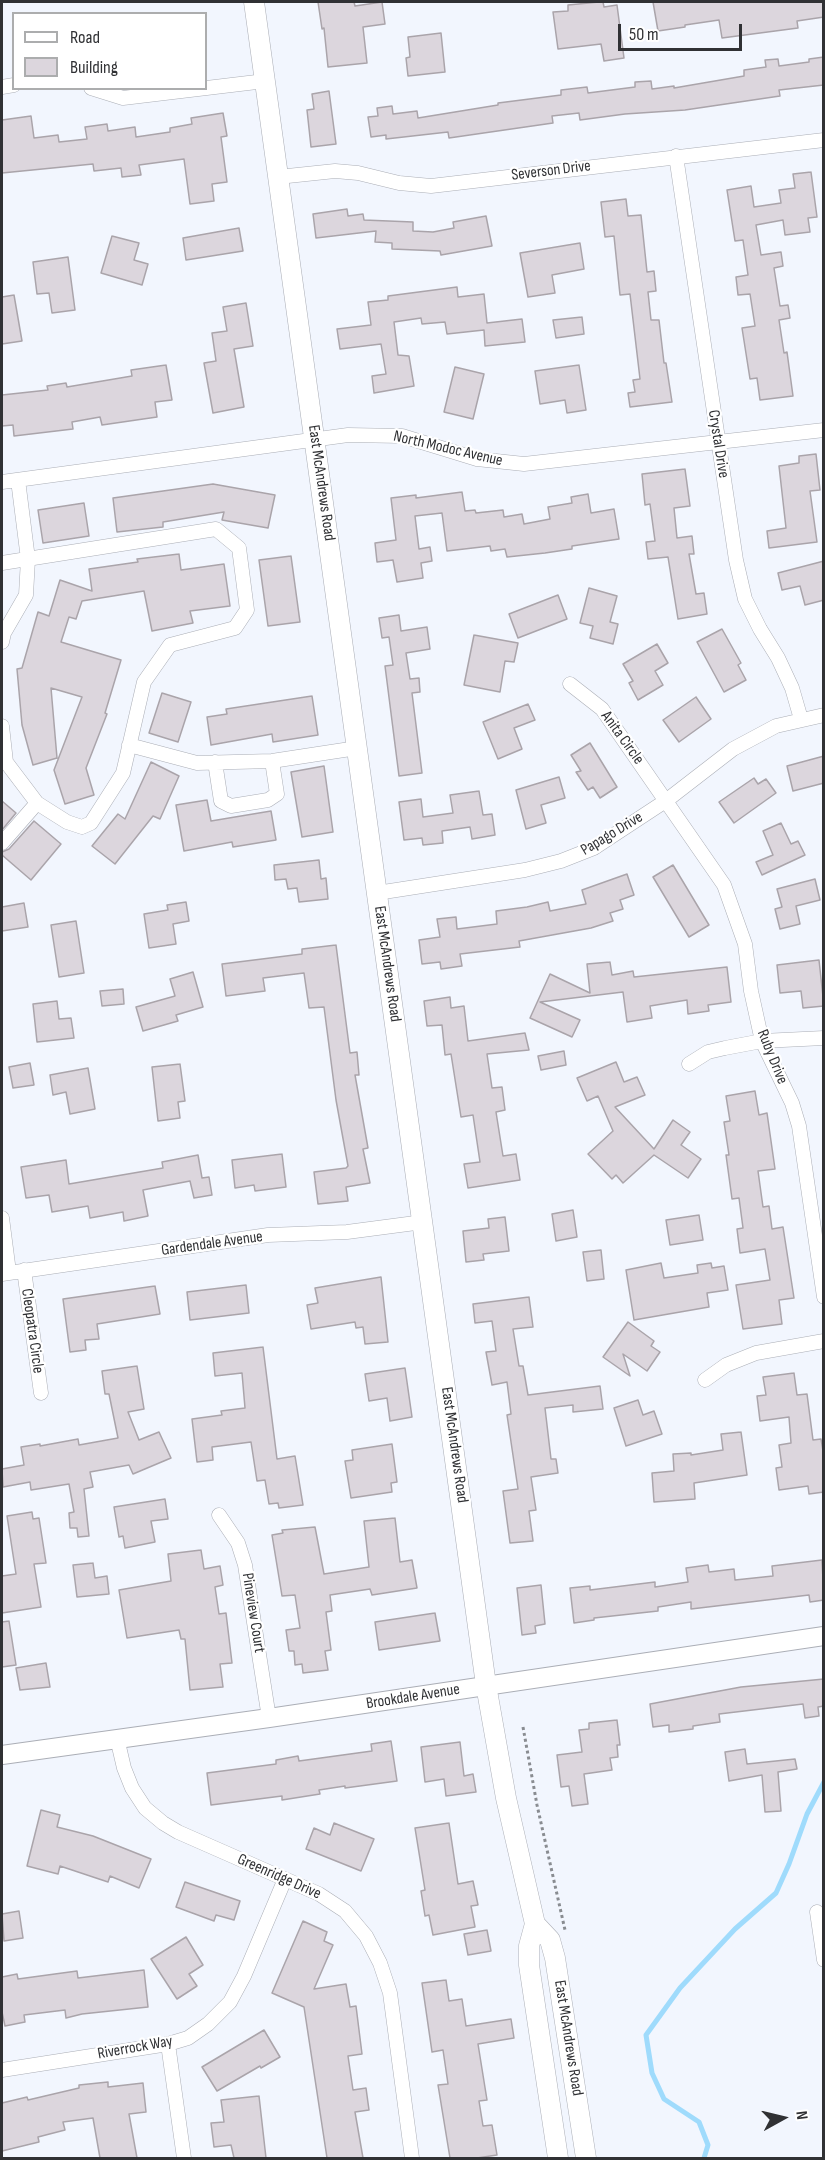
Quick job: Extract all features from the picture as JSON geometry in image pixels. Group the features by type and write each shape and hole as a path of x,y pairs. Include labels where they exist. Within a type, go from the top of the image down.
{"main road":[{"name":"East McAndrews Road","path":"254,2 486,1685 506,1798 535,1924 529,1946 529,1965 558,2158"},
{"name":"East McAndrews Road","path":"535,1924 550,1940 555,1958 586,2158"}],"street":[{"path":"207,88 265,81"},
{"path":"97,90 123,98 190,90"},
{"name":"Severson Drive","path":"278,177 335,171 358,173 399,183 431,186 824,140"},
{"name":"Crystal Drive","path":"676,156 736,560 745,599 778,657 792,688 801,719"},
{"name":"North Modoc Avenue","path":"2,482 348,435 402,436 477,459 524,464 824,430"},
{"path":"2,642 4,633 26,595 28,560 18,480"},
{"path":"2,563 216,529 239,548 248,610 235,628 170,645 144,682 123,772 91,823 82,828 67,822 37,803 6,762 2,726"},
{"name":"Anita Circle","path":"570,684 602,708 667,800"},
{"name":"Papago Drive","path":"377,893 525,870 561,861 594,848 667,800 733,749 776,726 824,716"},
{"path":"129,745 197,763 272,761 357,748"},
{"path":"215,762 221,801 231,806 268,800 277,794 272,761"},
{"name":"Ruby Drive","path":"667,800 724,885 739,921 746,944 751,991 762,1041 792,1103 799,1126 824,1297"},
{"path":"2,843 37,803"},
{"path":"689,1064 708,1052 762,1041 824,1038"},
{"name":"Cleopatra Circle","path":"2,1218 5,1273"},
{"name":"Gardendale Avenue","path":"5,1273 268,1235 347,1232 423,1222"},
{"name":"Cleopatra Circle","path":"24,1270 41,1393"},
{"path":"705,1380 726,1365 756,1353 824,1341"},
{"name":"Pineview Court","path":"219,1515 238,1544 245,1565 269,1718"},
{"name":"Brookdale Avenue","path":"2,1755 824,1636"},
{"name":"Greenridge Drive","path":"117,1738 124,1768 132,1788 146,1808 163,1823 178,1832 319,1894 345,1911 366,1936 380,1963 390,1993 412,2158"},
{"name":"Riverrock Way","path":"2,2070 168,2044 188,2038 208,2024 230,2002 244,1976 285,1879"},
{"path":"817,1912 824,1960"},
{"path":"168,2044 184,2158"}],"building":[{"path":"318,2 354,2 355,6 382,2 385,24 363,27 367,63 328,67 324,28 322,29"},
{"path":"603,2 604,7 617,5 624,58 604,61 601,44 558,49 553,12 568,11 568,5"},
{"path":"653,2 824,2 824,17 797,21 798,28 722,38 719,20 658,31"},
{"path":"441,33 445,72 408,76 406,58 410,57 408,37"},
{"path":"824,57 824,85 779,90 780,96 685,110 580,120 579,113 552,116 553,123 449,138 448,132 386,139 386,135 371,137 368,117 378,116 377,108 392,106 393,114 417,111 418,118 498,105 498,103 561,95 561,90 587,87 588,93 635,87 635,82 651,81 652,89 674,86 674,88 744,76 744,70 766,67 765,60 778,59 779,66 809,62 809,59"},
{"path":"329,91 336,144 311,147 307,110 314,109 312,94"},
{"path":"223,113 227,136 221,137 227,182 212,184 214,201 190,204 184,159 139,165 141,175 122,177 121,168 94,171 93,164 2,173 2,120 31,116 34,138 58,135 59,142 87,139 85,127 107,124 108,131 135,127 136,137 170,132 170,128 192,124 191,118"},
{"path":"811,172 817,217 808,218 810,232 785,235 783,220 756,225 761,255 781,252 783,266 774,268 780,306 788,305 790,318 779,320 784,353 787,352 793,396 760,400 757,378 750,379 742,328 755,326 750,294 738,295 736,277 748,275 743,240 735,241 727,190 751,186 754,207 781,203 779,190 795,188 793,174"},
{"path":"626,199 628,216 641,215 647,272 654,271 656,291 648,292 651,320 659,320 672,402 630,407 628,393 635,392 633,380 640,379 630,294 620,295 614,236 605,237 601,202"},
{"path":"347,209 348,216 363,214 364,220 413,222 413,231 433,232 454,228 453,222 486,216 492,246 441,255 440,251 392,249 392,243 375,242 376,231 316,238 313,214"},
{"path":"239,228 243,251 186,260 183,238"},
{"path":"112,236 139,243 134,260 148,264 142,285 101,273"},
{"path":"580,243 584,269 552,275 555,293 528,297 520,253"},
{"path":"68,257 75,310 52,313 49,293 37,294 33,262"},
{"path":"457,287 458,297 484,294 487,323 522,319 525,342 485,346 484,330 447,334 445,322 422,324 421,318 394,322 398,355 409,356 414,386 374,393 372,376 386,374 381,344 340,349 337,329 371,325 368,302 388,300 388,296"},
{"path":"14,295 22,341 2,344 2,297"},
{"path":"246,303 253,346 234,349 244,407 213,413 204,363 216,361 212,333 227,331 223,307"},
{"path":"582,317 584,334 556,338 553,320"},
{"path":"166,365 172,400 155,402 157,417 102,425 100,417 72,422 73,429 14,436 13,425 2,426 2,395 48,390 47,386 66,383 67,387 132,376 131,370"},
{"path":"579,365 586,410 567,413 565,400 540,404 535,371"},
{"path":"455,367 484,374 473,419 444,412"},
{"path":"816,454 820,490 810,491 817,542 769,548 767,531 786,528 779,466 799,463 799,456"},
{"path":"685,469 690,506 674,508 677,538 692,536 694,554 689,554 696,594 704,593 707,614 678,619 668,557 648,559 646,542 655,541 650,504 645,505 642,474"},
{"path":"213,484 275,495 268,528 222,520 224,512 163,522 163,527 117,532 113,498"},
{"path":"462,492 465,511 475,510 476,513 503,510 504,517 522,514 524,524 550,519 548,507 572,503 571,497 588,494 591,513 614,509 619,539 572,546 572,549 507,557 505,549 491,551 490,546 447,551 442,513 415,516 419,549 430,547 432,561 421,563 423,578 397,582 393,560 377,562 375,543 396,540 391,498 416,495 416,498"},
{"path":"84,503 89,536 43,543 38,510"},
{"path":"179,554 181,570 224,564 230,606 190,611 193,623 152,631 144,591 82,601 76,619 69,617 61,642 121,660 105,713 107,714 86,768 94,795 65,804 54,770 82,697 51,688 57,758 33,765 22,725 17,669 22,668 38,612 49,616 60,580 92,591 89,569 138,562 137,559"},
{"path":"291,556 300,622 268,626 259,560"},
{"path":"824,561 824,600 805,605 800,586 782,590 778,573"},
{"path":"589,588 617,596 610,622 618,624 613,644 590,638 593,626 580,623"},
{"path":"558,595 567,619 518,638 509,614"},
{"path":"399,615 401,631 427,627 430,649 406,653 410,679 419,678 420,692 412,693 422,773 399,776 385,666 393,665 389,637 382,638 379,618"},
{"path":"722,629 741,663 738,665 746,680 724,692 697,642"},
{"path":"474,635 518,643 514,662 505,661 500,692 464,685"},
{"path":"657,644 668,663 655,671 663,685 638,700 629,683 633,681 623,664"},
{"path":"162,693 191,702 178,742 149,733"},
{"path":"312,696 318,735 273,742 272,734 211,745 207,717 227,714 226,709"},
{"path":"696,697 711,719 679,742 663,720"},
{"path":"528,704 535,720 514,728 522,749 498,759 483,722"},
{"path":"590,743 617,787 600,798 593,787 588,790 576,772 581,771 571,755"},
{"path":"824,756 824,783 793,791 787,766"},
{"path":"151,762 179,776 160,819 153,816 115,864 92,846 118,814 125,819"},
{"path":"324,766 333,832 302,837 291,772"},
{"path":"559,777 565,798 541,805 546,823 526,829 516,790"},
{"path":"754,778 758,784 766,779 776,793 734,823 719,802"},
{"path":"479,791 483,815 492,814 495,835 472,839 470,827 442,831 443,843 423,845 422,838 404,840 399,802 421,799 423,817 453,813 450,795"},
{"path":"207,800 211,821 271,811 276,840 233,847 232,842 184,851 176,805"},
{"path":"2,801 16,813 2,830"},
{"path":"34,821 61,844 31,880 2,855 2,852 9,849"},
{"path":"781,823 791,844 798,841 805,855 762,875 756,862 773,855 763,831"},
{"path":"319,860 321,879 326,878 328,899 299,902 297,888 288,889 286,879 275,880 274,865"},
{"path":"673,865 709,925 689,937 653,877"},
{"path":"627,874 634,895 620,900 623,909 610,913 613,921 591,928 519,941 520,947 460,954 462,966 441,969 440,962 422,964 419,940 440,937 437,919 456,917 457,929 497,924 496,911 548,902 550,911 586,904 582,890"},
{"path":"815,879 820,900 796,906 800,924 780,929 775,909 782,907 777,889"},
{"path":"186,902 189,921 173,924 176,944 149,948 144,914 168,910 167,905"},
{"path":"24,903 28,927 2,931 2,907"},
{"path":"76,921 84,973 59,977 51,925"},
{"path":"336,945 350,1053 357,1052 359,1075 355,1075 368,1148 363,1149 370,1183 346,1187 348,1201 318,1204 314,1172 348,1166 336,1100 324,1007 309,1008 304,973 263,978 265,991 226,996 222,964 302,954 302,949"},
{"path":"819,960 824,1006 803,1008 801,991 780,993 777,965"},
{"path":"610,962 612,975 633,971 634,977 727,967 731,1002 708,1005 709,1011 688,1014 687,1000 650,1006 652,1018 627,1022 623,992 540,1002 580,1020 572,1037 530,1018 550,974 590,993 587,964"},
{"path":"193,972 203,1007 176,1015 178,1021 143,1031 136,1007 175,996 170,979"},
{"path":"123,989 124,1004 102,1006 100,991"},
{"path":"450,997 451,1008 464,1006 468,1041 525,1033 529,1050 487,1054 492,1088 502,1087 505,1110 496,1112 503,1156 516,1154 520,1180 468,1188 464,1164 480,1162 473,1115 461,1117 451,1054 445,1055 442,1025 427,1026 424,1001"},
{"path":"57,1001 59,1019 71,1018 74,1038 37,1042 33,1004"},
{"path":"564,1051 566,1065 541,1070 538,1056"},
{"path":"616,1062 624,1082 637,1077 645,1095 615,1107 654,1149 673,1120 690,1132 681,1145 701,1159 688,1178 654,1155 623,1183 616,1175 612,1179 588,1154 613,1131 598,1096 587,1101 577,1078"},
{"path":"30,1063 34,1085 13,1088 9,1067"},
{"path":"180,1064 185,1101 178,1102 180,1118 158,1121 152,1067"},
{"path":"88,1068 95,1109 70,1114 66,1092 53,1095 50,1075"},
{"path":"755,1091 759,1115 767,1113 775,1169 758,1171 763,1207 769,1206 772,1229 783,1227 794,1298 779,1300 782,1324 743,1329 736,1285 770,1280 765,1249 740,1253 737,1229 743,1228 739,1198 732,1199 724,1122 730,1121 726,1096"},
{"path":"282,1154 286,1187 255,1191 254,1185 235,1188 232,1160"},
{"path":"198,1155 202,1178 209,1177 212,1195 194,1198 190,1181 143,1190 148,1216 124,1221 123,1212 90,1218 88,1206 52,1212 49,1195 26,1198 21,1167 66,1160 69,1184 163,1168 162,1162"},
{"path":"573,1210 577,1237 556,1241 552,1214"},
{"path":"699,1215 703,1240 670,1245 666,1220"},
{"path":"505,1217 509,1251 483,1254 484,1260 466,1262 463,1231 489,1228 488,1219"},
{"path":"601,1250 604,1279 587,1281 583,1252"},
{"path":"661,1263 664,1278 698,1273 697,1265 711,1263 712,1268 724,1266 728,1290 707,1293 709,1307 634,1320 626,1270"},
{"path":"381,1277 388,1342 365,1344 363,1327 356,1328 355,1322 311,1329 307,1305 318,1303 315,1288"},
{"path":"246,1285 249,1313 190,1320 187,1292"},
{"path":"155,1286 160,1314 97,1324 99,1339 85,1340 86,1350 70,1352 63,1299"},
{"path":"529,1297 533,1327 513,1329 519,1366 523,1366 528,1395 600,1386 603,1409 573,1412 573,1405 545,1408 551,1459 556,1459 558,1473 531,1477 536,1510 529,1511 533,1541 510,1543 503,1491 518,1489 507,1415 511,1414 507,1382 492,1385 486,1352 496,1351 492,1321 475,1323 473,1304"},
{"path":"628,1322 654,1341 651,1346 660,1352 647,1371 623,1354 630,1376 603,1357"},
{"path":"263,1347 277,1459 295,1456 303,1505 279,1508 278,1503 269,1504 265,1480 257,1481 251,1442 212,1447 213,1460 197,1462 192,1419 222,1415 221,1411 245,1408 242,1373 215,1376 213,1353"},
{"path":"137,1366 144,1409 128,1412 139,1440 159,1432 171,1458 133,1474 129,1465 90,1472 93,1487 84,1489 89,1536 78,1537 77,1528 70,1528 69,1513 74,1512 69,1484 31,1490 30,1482 3,1487 2,1469 24,1465 21,1447 78,1439 79,1445 118,1438 109,1394 105,1394 102,1371"},
{"path":"405,1368 412,1417 390,1421 387,1398 369,1401 365,1374"},
{"path":"794,1373 797,1395 807,1394 813,1440 821,1439 824,1457 824,1492 809,1494 808,1486 779,1490 776,1468 782,1467 779,1445 791,1443 789,1417 760,1421 757,1396 766,1395 763,1377"},
{"path":"638,1400 643,1415 654,1411 662,1434 626,1446 614,1408"},
{"path":"741,1432 747,1475 694,1483 695,1499 654,1502 652,1473 674,1471 673,1454 691,1453 691,1455 723,1450 721,1434"},
{"path":"392,1444 397,1482 391,1483 392,1492 351,1498 345,1461 353,1460 352,1450"},
{"path":"165,1499 168,1519 151,1521 155,1542 125,1548 123,1536 119,1537 114,1507"},
{"path":"32,1512 33,1519 39,1518 46,1563 34,1564 41,1607 2,1613 2,1576 16,1574 7,1516"},
{"path":"395,1518 400,1562 412,1560 417,1588 372,1595 370,1589 330,1595 332,1611 326,1612 331,1650 325,1651 328,1670 303,1673 302,1664 295,1665 294,1651 289,1651 286,1630 300,1628 295,1595 282,1596 272,1535 283,1533 282,1530 315,1527 324,1574 369,1567 364,1521"},
{"path":"201,1550 204,1569 220,1566 223,1585 215,1587 219,1614 226,1613 232,1663 220,1664 223,1687 190,1690 185,1639 181,1639 179,1630 127,1638 119,1590 171,1581 168,1554"},
{"path":"822,1560 824,1600 810,1602 809,1595 691,1609 691,1602 658,1607 658,1611 594,1618 594,1620 574,1623 570,1588 590,1586 590,1590 655,1582 655,1587 688,1582 686,1568 708,1565 709,1572 734,1569 735,1580 773,1576 772,1566"},
{"path":"93,1563 95,1578 107,1576 109,1594 77,1597 73,1565"},
{"path":"541,1585 545,1624 535,1626 536,1633 522,1635 517,1588"},
{"path":"435,1613 440,1641 379,1650 375,1622"},
{"path":"9,1621 16,1665 2,1667 2,1622"},
{"path":"46,1663 50,1687 20,1690 16,1668"},
{"path":"824,1679 824,1706 818,1707 819,1716 805,1718 803,1704 719,1714 720,1722 693,1726 693,1729 669,1732 669,1725 653,1727 650,1704 741,1687"},
{"path":"617,1720 620,1745 617,1745 618,1757 610,1758 612,1770 584,1774 588,1804 572,1806 569,1786 561,1787 557,1755 582,1752 579,1730 589,1729 589,1723"},
{"path":"391,1741 397,1781 319,1790 320,1794 282,1800 282,1796 211,1805 207,1773 276,1764 276,1760 298,1756 299,1761 372,1751 371,1744"},
{"path":"460,1742 464,1776 473,1774 476,1792 446,1796 444,1779 425,1782 421,1747"},
{"path":"745,1749 747,1764 795,1759 797,1769 778,1772 781,1811 765,1812 762,1775 729,1781 725,1752"},
{"path":"41,1810 60,1815 57,1827 93,1836 151,1859 139,1888 110,1876 108,1882 60,1866 58,1874 27,1866"},
{"path":"334,1823 374,1839 361,1871 306,1849 314,1828 330,1835"},
{"path":"449,1823 458,1884 473,1881 478,1905 471,1906 475,1927 433,1935 429,1915 425,1916 421,1891 425,1890 415,1828"},
{"path":"185,1882 240,1901 234,1920 216,1915 214,1921 176,1907"},
{"path":"19,1911 23,1938 4,1941 2,1914"},
{"path":"303,1921 327,1932 324,1941 333,1945 314,1989 346,1984 350,2007 356,2006 362,2054 348,2056 353,2090 366,2088 369,2110 355,2112 363,2158 327,2158 304,2007 272,1993"},
{"path":"487,1930 491,1951 468,1955 464,1934"},
{"path":"186,1937 203,1965 189,1974 197,1986 177,1999 151,1959"},
{"path":"144,1970 148,2007 82,2014 66,2018 65,2010 24,2015 25,2022 5,2026 2,2012 2,1977 17,1974 18,1979 77,1971 78,1978"},
{"path":"446,1980 449,2001 462,1999 466,2026 511,2019 514,2038 478,2044 487,2100 479,2101 483,2126 492,2125 497,2155 450,2158 438,2085 448,2084 443,2050 432,2052 422,1983"},
{"path":"264,2030 280,2057 217,2091 202,2067"},
{"path":"108,2082 108,2087 143,2083 146,2112 129,2114 137,2158 100,2158 93,2118 63,2122 65,2130 38,2137 39,2142 2,2151 2,2103 27,2097 28,2100 79,2088 79,2085"},
{"path":"259,2096 266,2158 234,2158 231,2145 214,2147 211,2123 224,2122 221,2100"}],"waterway":[{"path":"704,2158 708,2145 699,2122 664,2099 652,2073 646,2035 680,1988 735,1929 776,1893 807,1814 824,1782"}]}
